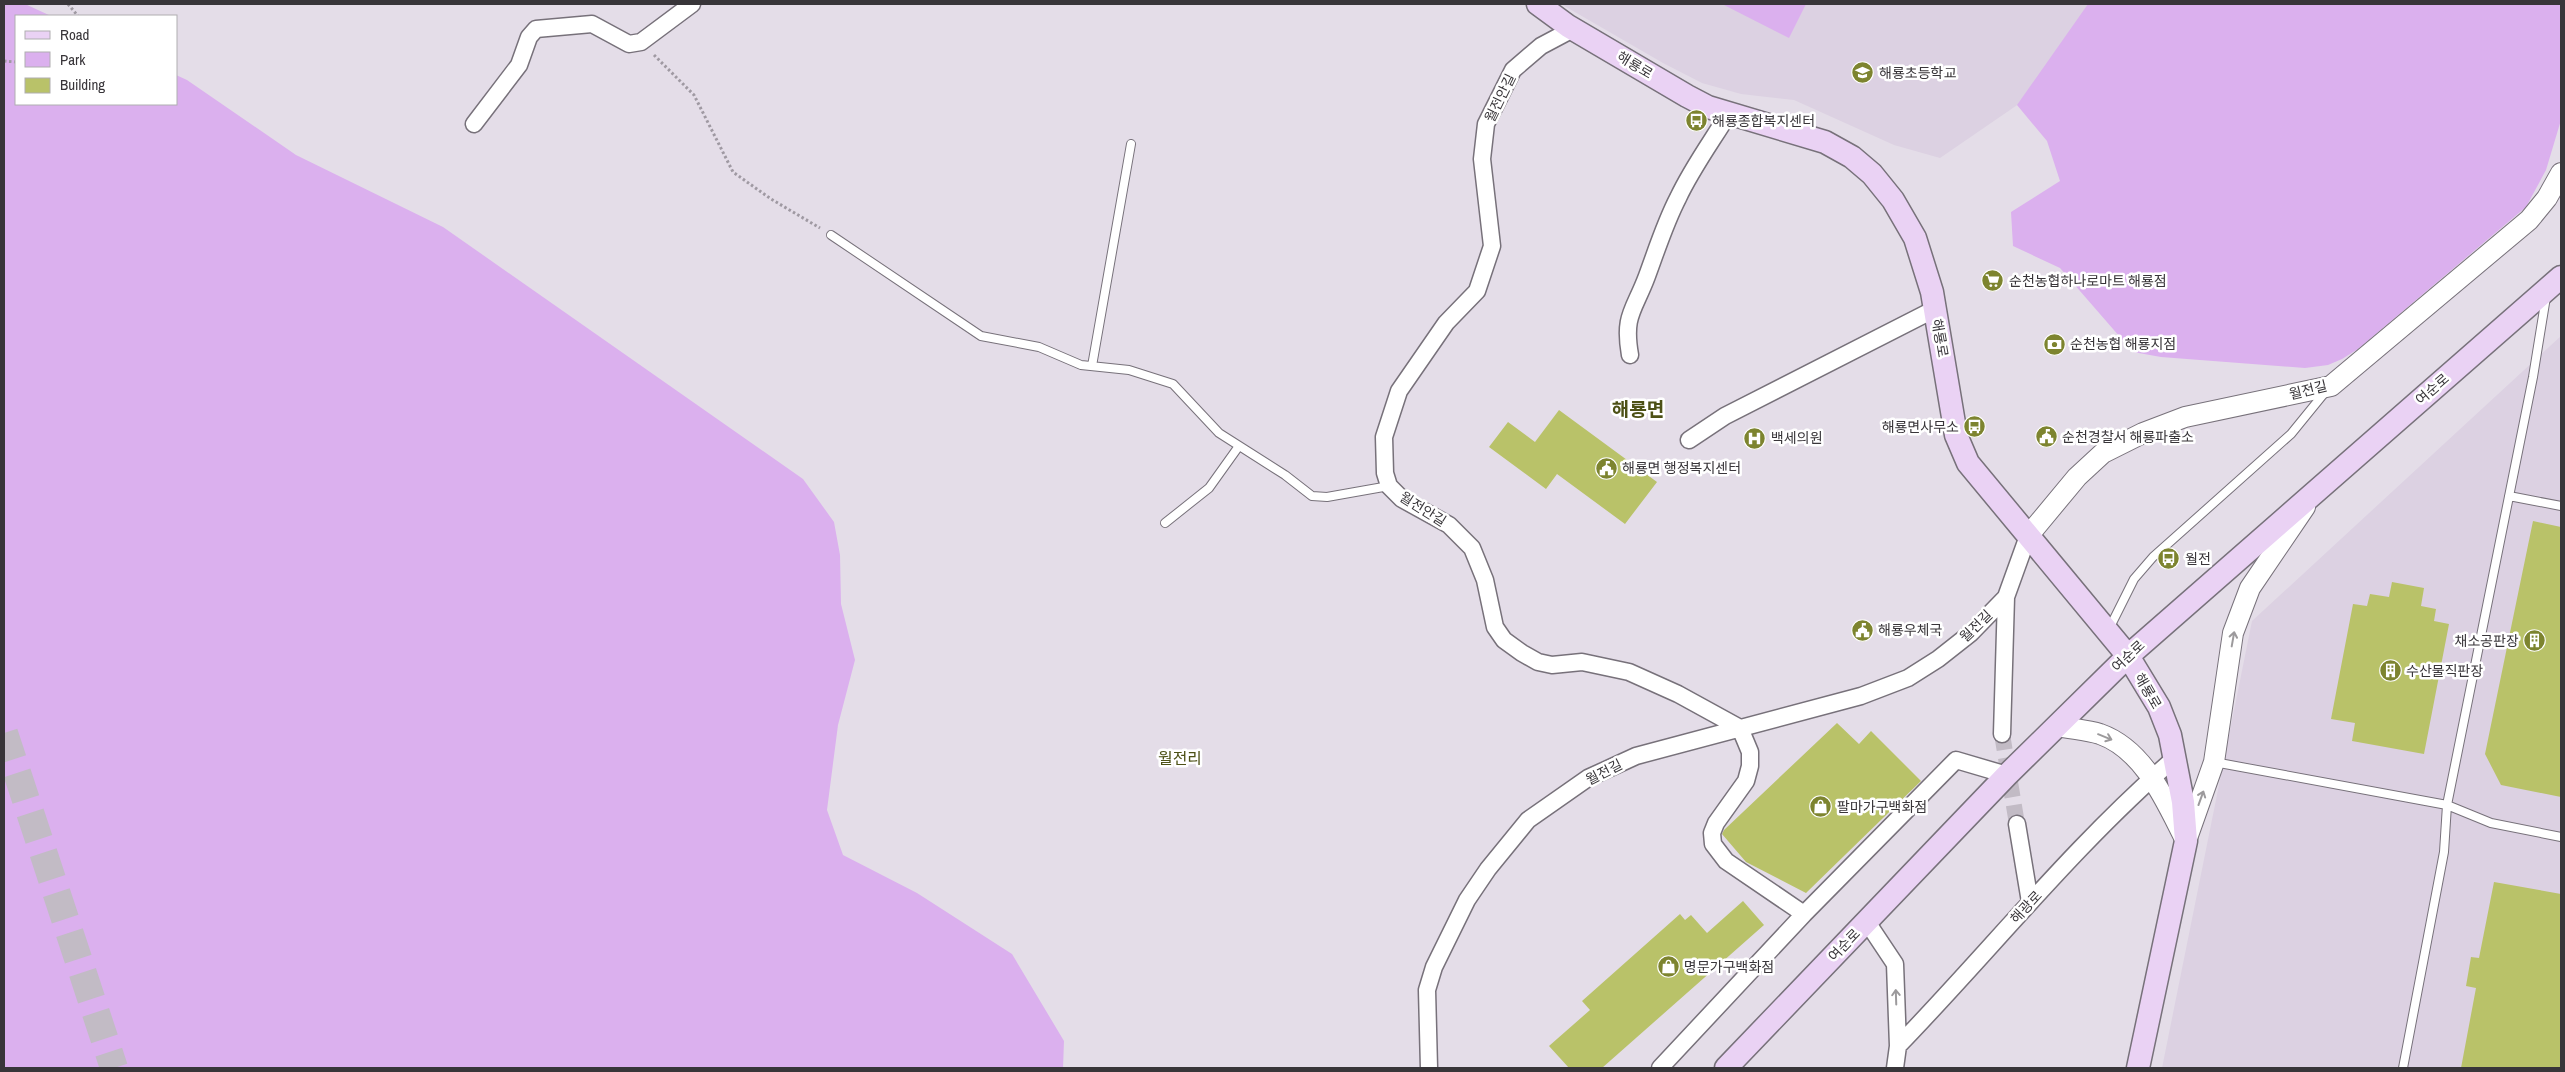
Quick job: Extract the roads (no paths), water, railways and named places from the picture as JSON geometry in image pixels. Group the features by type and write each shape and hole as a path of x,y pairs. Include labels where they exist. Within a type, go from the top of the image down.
{"main road":[{"name":"해룡로","path":"1538,4 1573,29 1708,107 1825,142 1852,157 1872,174 1892,200 1915,238 1932,292 1956,435 1968,463 2128,656 2159,707 2176,757 2183,802 2186,841 2138,1068"},
{"name":"여순로","path":"1726,1068 2007,775 2128,656 2554,284"}],"street":[{"path":"474,124 519,65 529,37 536,29 592,24 629,44 641,42 692,4"},
{"name":"월전안길","path":"1573,29 1541,46 1513,70 1486,124 1482,159 1492,246 1477,291 1446,322 1399,391 1384,437 1385,473 1389,486 1402,499 1449,525 1472,548 1485,580 1495,627 1504,640 1522,653 1545,663 1582,662 1629,672 1678,694 1740,728"},
{"path":"1630,355 1626,333 1629,316 1646,278 1663,231 1679,196 1729,113"},
{"name":"월전길","path":"1429,1068 1427,990 1434,967 1467,900 1499,854 1528,820 1588,778 1636,756 1862,696 1908,678 1938,660 1971,633 2006,597 2028,536 2077,477 2103,453 2143,433 2185,417 2331,386 2529,220 2546,198 2561,173"},
{"name":"해룡로","path":"1689,440 1725,416 1935,309"},
{"path":"2186,841 2214,762 2233,633 2250,588 2316,491"},
{"path":"2002,734 2006,597"},
{"path":"2058,726 2090,732 2114,740 2128,750 2152,778 2186,841"},
{"path":"1740,728 1750,752 1750,766 1746,781 1716,823 1712,833 1713,844 1726,860 1804,914"},
{"name":"해광로","path":"1898,1046 2030,902 2152,778 2176,757"},
{"path":"1660,1068 1804,914 1956,760 2007,775"},
{"path":"2017,824 2030,902"},
{"path":"1867,922 1895,964 1898,1046 1895,1068"}],"lane":[{"path":"1092,366 1131,144"},
{"path":"831,235 982,336 1039,347 1081,365 1129,370 1173,384 1219,433 1285,475 1312,496 1327,497 1389,486"},
{"path":"2403,1068 2444,852 2447,805 2533,377 2554,284"},
{"path":"2108,631 2134,579 2153,557 2291,434 2331,386"},
{"path":"1165,523 1209,488 1239,446"},
{"path":"2509,496 2561,506"},
{"path":"2214,762 2447,805 2491,823 2561,837"}],"tunnel":[{"path":"4,733 114,1068"},
{"path":"2002,734 2017,824"}],"place":[{"name":"해룡초등학교","path":"1863,73"},
{"name":"해룡종합복지센터","path":"1696,121"},
{"name":"순천농협하나로마트 해룡점","path":"1993,281"},
{"name":"순천농협 해룡지점","path":"2054,344"},
{"name":"해룡면사무소","path":"1975,427"},
{"name":"순천경찰서 해룡파출소","path":"2046,437"},
{"name":"백세의원","path":"1755,438"},
{"name":"해룡면 행정복지센터","path":"1606,468"},
{"name":"월전","path":"2169,559"},
{"name":"해룡우체국","path":"1862,630"},
{"name":"채소공판장","path":"2535,641"},
{"name":"수산물직판장","path":"2390,671"},
{"name":"팔마가구백화점","path":"1821,807"},
{"name":"명문가구백화점","path":"1668,967"}],"district":[{"name":"해룡면","path":"1638,409"},
{"name":"월전리","path":"1180,758"}]}
